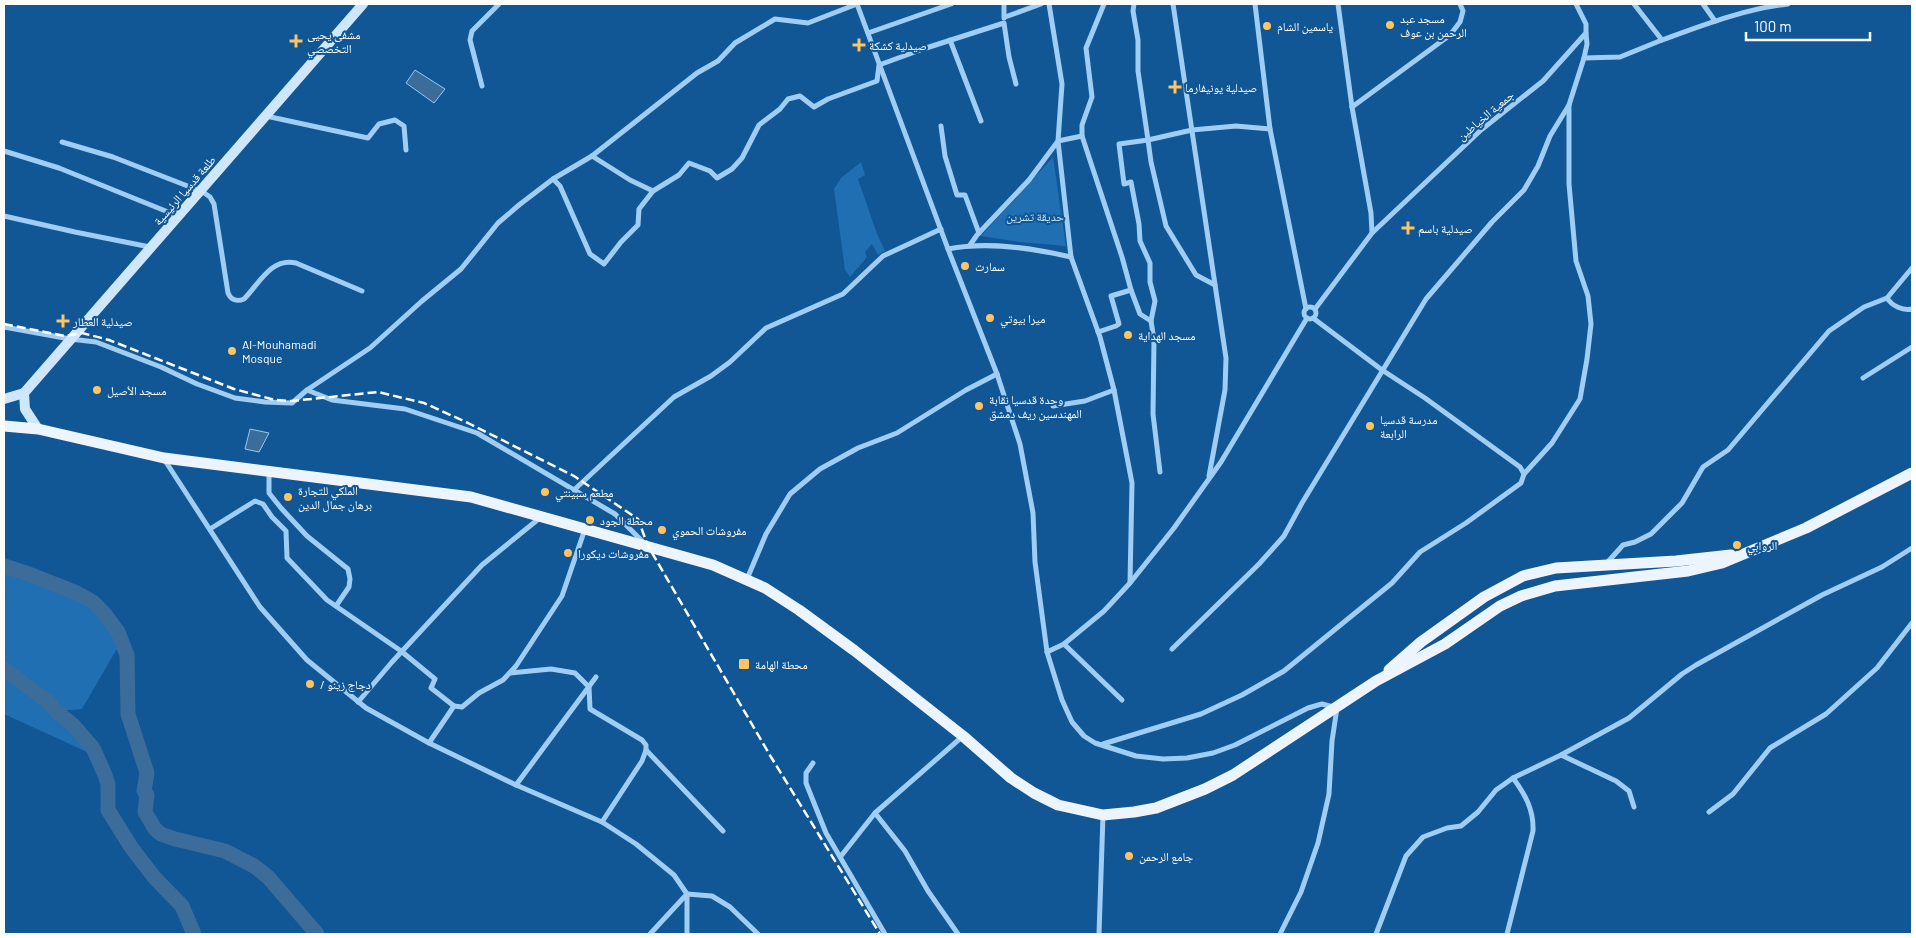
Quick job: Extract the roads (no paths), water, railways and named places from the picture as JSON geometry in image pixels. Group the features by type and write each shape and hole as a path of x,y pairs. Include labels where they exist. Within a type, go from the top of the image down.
{"main road":[{"name":"طلعة قدسيا الرئيسية","path":"24,393 363,4"},
{"path":"4,399 24,393 25,409 38,429"},
{"path":"4,426 38,429 164,458 471,497 713,565 747,579 782,598 847,645 963,736 1011,778 1034,793 1058,804 1103,815 1156,808 1205,789 1233,775 1376,681 1444,644 1500,606 1532,592 1555,586 1688,571 1722,563 1806,528 1912,473"},
{"path":"1376,681 1421,642 1484,597 1510,582 1538,572 1606,564 1694,560 1751,551"}],"street":[{"path":"482,86 470,40 472,31 499,4"},
{"path":"4,327 96,342 235,398 265,402 292,402 370,348 461,268 498,223 553,179 592,156 697,73 718,61 735,43 775,19 808,23 857,4 948,249 997,374 1020,444 1033,513 1035,562 1047,652 1062,700 1072,722 1084,736 1096,743 1136,756 1163,759 1187,758 1213,753 1235,745 1308,708 1322,704 1337,708 1332,742 1329,794 1318,843 1301,892 1280,934"},
{"path":"868,33 951,4"},
{"path":"1004,4 1004,20 1009,57 1016,84"},
{"path":"879,66 1004,20 1041,4"},
{"path":"1050,4 1062,84 1058,141 1071,257 1098,332 1114,390 1132,483 1130,583"},
{"path":"1104,4 1086,48 1092,97 1082,125 1082,136 1131,290 1140,314 1151,321"},
{"path":"1134,4 1133,11 1138,40 1138,71 1151,162 1166,226 1196,275 1215,285"},
{"path":"1173,4 1226,358 1225,390 1208,479"},
{"path":"1255,4 1270,130 1306,308 1304,316 1310,318 1382,370 1426,398 1520,467 1524,474"},
{"path":"1338,4 1352,107 1371,213 1372,233"},
{"path":"1352,107 1450,35 1460,22 1463,11 1460,4"},
{"path":"1172,648 1284,536 1426,299 1492,222 1524,190 1538,166 1550,136 1569,106 1584,58 1587,44 1586,24 1576,4"},
{"path":"1634,4 1662,40"},
{"path":"1703,4 1715,21"},
{"path":"1584,58 1620,57 1715,21 1766,6 1788,4"},
{"name":"جمعية الخياطين","path":"1315,309 1372,233 1481,130 1543,80 1586,33"},
{"path":"950,40 981,121"},
{"path":"553,179 560,186 590,254 604,264 621,242 638,225 639,209 653,192 679,175 689,163 710,171 718,178 732,169 742,158 759,125 780,109 788,98 800,96 814,107 828,99 877,81 879,66"},
{"path":"1103,744 1201,714 1242,695 1284,671 1392,583 1420,552 1515,489 1521,483 1524,474 1552,443 1580,399 1591,324 1588,296 1576,261 1569,184 1569,106"},
{"path":"265,116 368,138 380,124 395,120 404,126 406,150"},
{"path":"941,126 945,156 956,195 965,195 979,233"},
{"path":"1160,472 1153,414 1154,340 1151,321 1155,301 1150,282 1150,263 1140,241 1140,224 1131,182 1124,184 1119,144 1148,140 1192,130 1236,126 1270,130"},
{"path":"970,245 1029,180 1058,141 1082,136"},
{"path":"62,142 113,157 210,196 214,204 228,293 233,299 238,301 244,299 273,267 284,262 296,264 362,291"},
{"path":"4,151 59,168 178,216"},
{"path":"592,156 653,192"},
{"path":"4,216 150,247"},
{"path":"574,490 674,397 711,376 730,362 766,328 843,294 883,256 941,229"},
{"path":"948,249 970,245 1044,250 1071,257"},
{"path":"1606,564 1623,545 1635,542 1651,534 1682,503 1703,467 1728,450 1829,331 1864,307 1887,298 1912,268"},
{"path":"1098,332 1119,324 1111,296 1131,290"},
{"path":"1887,298 1896,306 1908,310 1912,309"},
{"path":"1047,652 1064,644 1104,611 1130,583 1174,528 1221,462 1310,318 1315,316 1315,309 1306,308"},
{"path":"1863,378 1912,347"},
{"path":"747,579 766,534 790,494 820,470 858,448 897,433 966,390 997,374"},
{"path":"307,390 332,400 405,409 477,433 615,514 648,546"},
{"path":"1053,406 1085,401 1114,390"},
{"path":"164,458 260,607 307,660 358,702 429,743 516,785 602,822 636,844 674,875 687,894 687,934"},
{"path":"269,472 269,493 281,508 307,536 348,569 349,587 336,606"},
{"path":"210,529 255,501 263,504 272,517 286,531 287,558 327,600 402,651 435,679 431,688 454,706 462,707 479,693 502,680 516,666 562,596 585,529"},
{"path":"358,702 402,651 482,565 541,517"},
{"path":"1376,934 1406,856 1423,837 1447,828 1461,826 1478,812 1496,790 1513,778 1561,755 1629,718 1696,665 1822,595 1882,566 1912,548"},
{"path":"1709,812 1733,794 1770,748 1826,714 1877,668 1912,623"},
{"path":"1064,644 1122,700"},
{"path":"510,673 551,669 575,673 589,687 590,709 642,740 646,745 642,761 602,822"},
{"path":"516,785 596,677"},
{"path":"429,743 454,706"},
{"path":"841,856 875,813 963,736"},
{"path":"646,750 723,831"},
{"path":"1561,755 1616,781 1629,791 1634,807"},
{"path":"813,763 806,772 806,783 826,833 885,934"},
{"path":"1508,934 1533,831 1533,822 1526,795 1513,778"},
{"path":"875,813 905,851 928,891 958,934"},
{"path":"1099,934 1103,815"},
{"path":"650,934 687,894"},
{"path":"687,894 712,896 730,907 758,934"}],"waterway":[{"path":"4,566 77,593 93,602 118,632 127,655 128,714 147,773 144,791 147,795 145,812 155,829 161,834 175,839 225,851 254,866 268,877 317,934"},
{"path":"4,669 46,700 73,725 93,748 108,784 108,810 131,847 154,877 182,906 194,934"}],"railway":[{"path":"4,324 65,336 82,333 109,340 234,389 275,400 292,401 378,392 424,403 574,476 638,519 648,546 771,757 880,934"}],"place":[{"name":"مسجد عبد الرحمن بن عوف","path":"1390,25"},
{"name":"ياسمين الشام","path":"1267,26"},
{"name":"مشفى يحيى التخصصي","path":"296,41"},
{"name":"صيدلية كشكة","path":"859,45"},
{"name":"صيدلية يونيفارما","path":"1175,87"},
{"name":"صيدلية باسم","path":"1408,228"},
{"name":"سمارت","path":"965,266"},
{"name":"ميرا بيوتي","path":"990,318"},
{"name":"صيدلية العطار","path":"63,321"},
{"name":"مسجد الهداية","path":"1128,335"},
{"name":"Al-Mouhamadi Mosque","path":"232,351"},
{"name":"مسجد الأصيل","path":"97,390"},
{"name":"وحدة قدسيا نقابة المهندسين ريف دمشق","path":"979,406"},
{"name":"مدرسة قدسيا الرابعة","path":"1370,426"},
{"name":"مطعم سبينتي","path":"545,492"},
{"name":"الملكي للتجارة برهان جمال الدين","path":"288,497"},
{"name":"محطة الجود","path":"590,520"},
{"name":"مفروشات الحموي","path":"662,530"},
{"name":"الروابي","path":"1737,545"},
{"name":"مفروشات ديكورا","path":"568,553"},
{"name":"محطة الهامة","path":"744,664"},
{"name":"/ دجاج زينو","path":"310,684"},
{"name":"جامع الرحمن","path":"1129,856"}],"park label":[{"name":"حديقة تشرين","path":"1035,216"}]}
